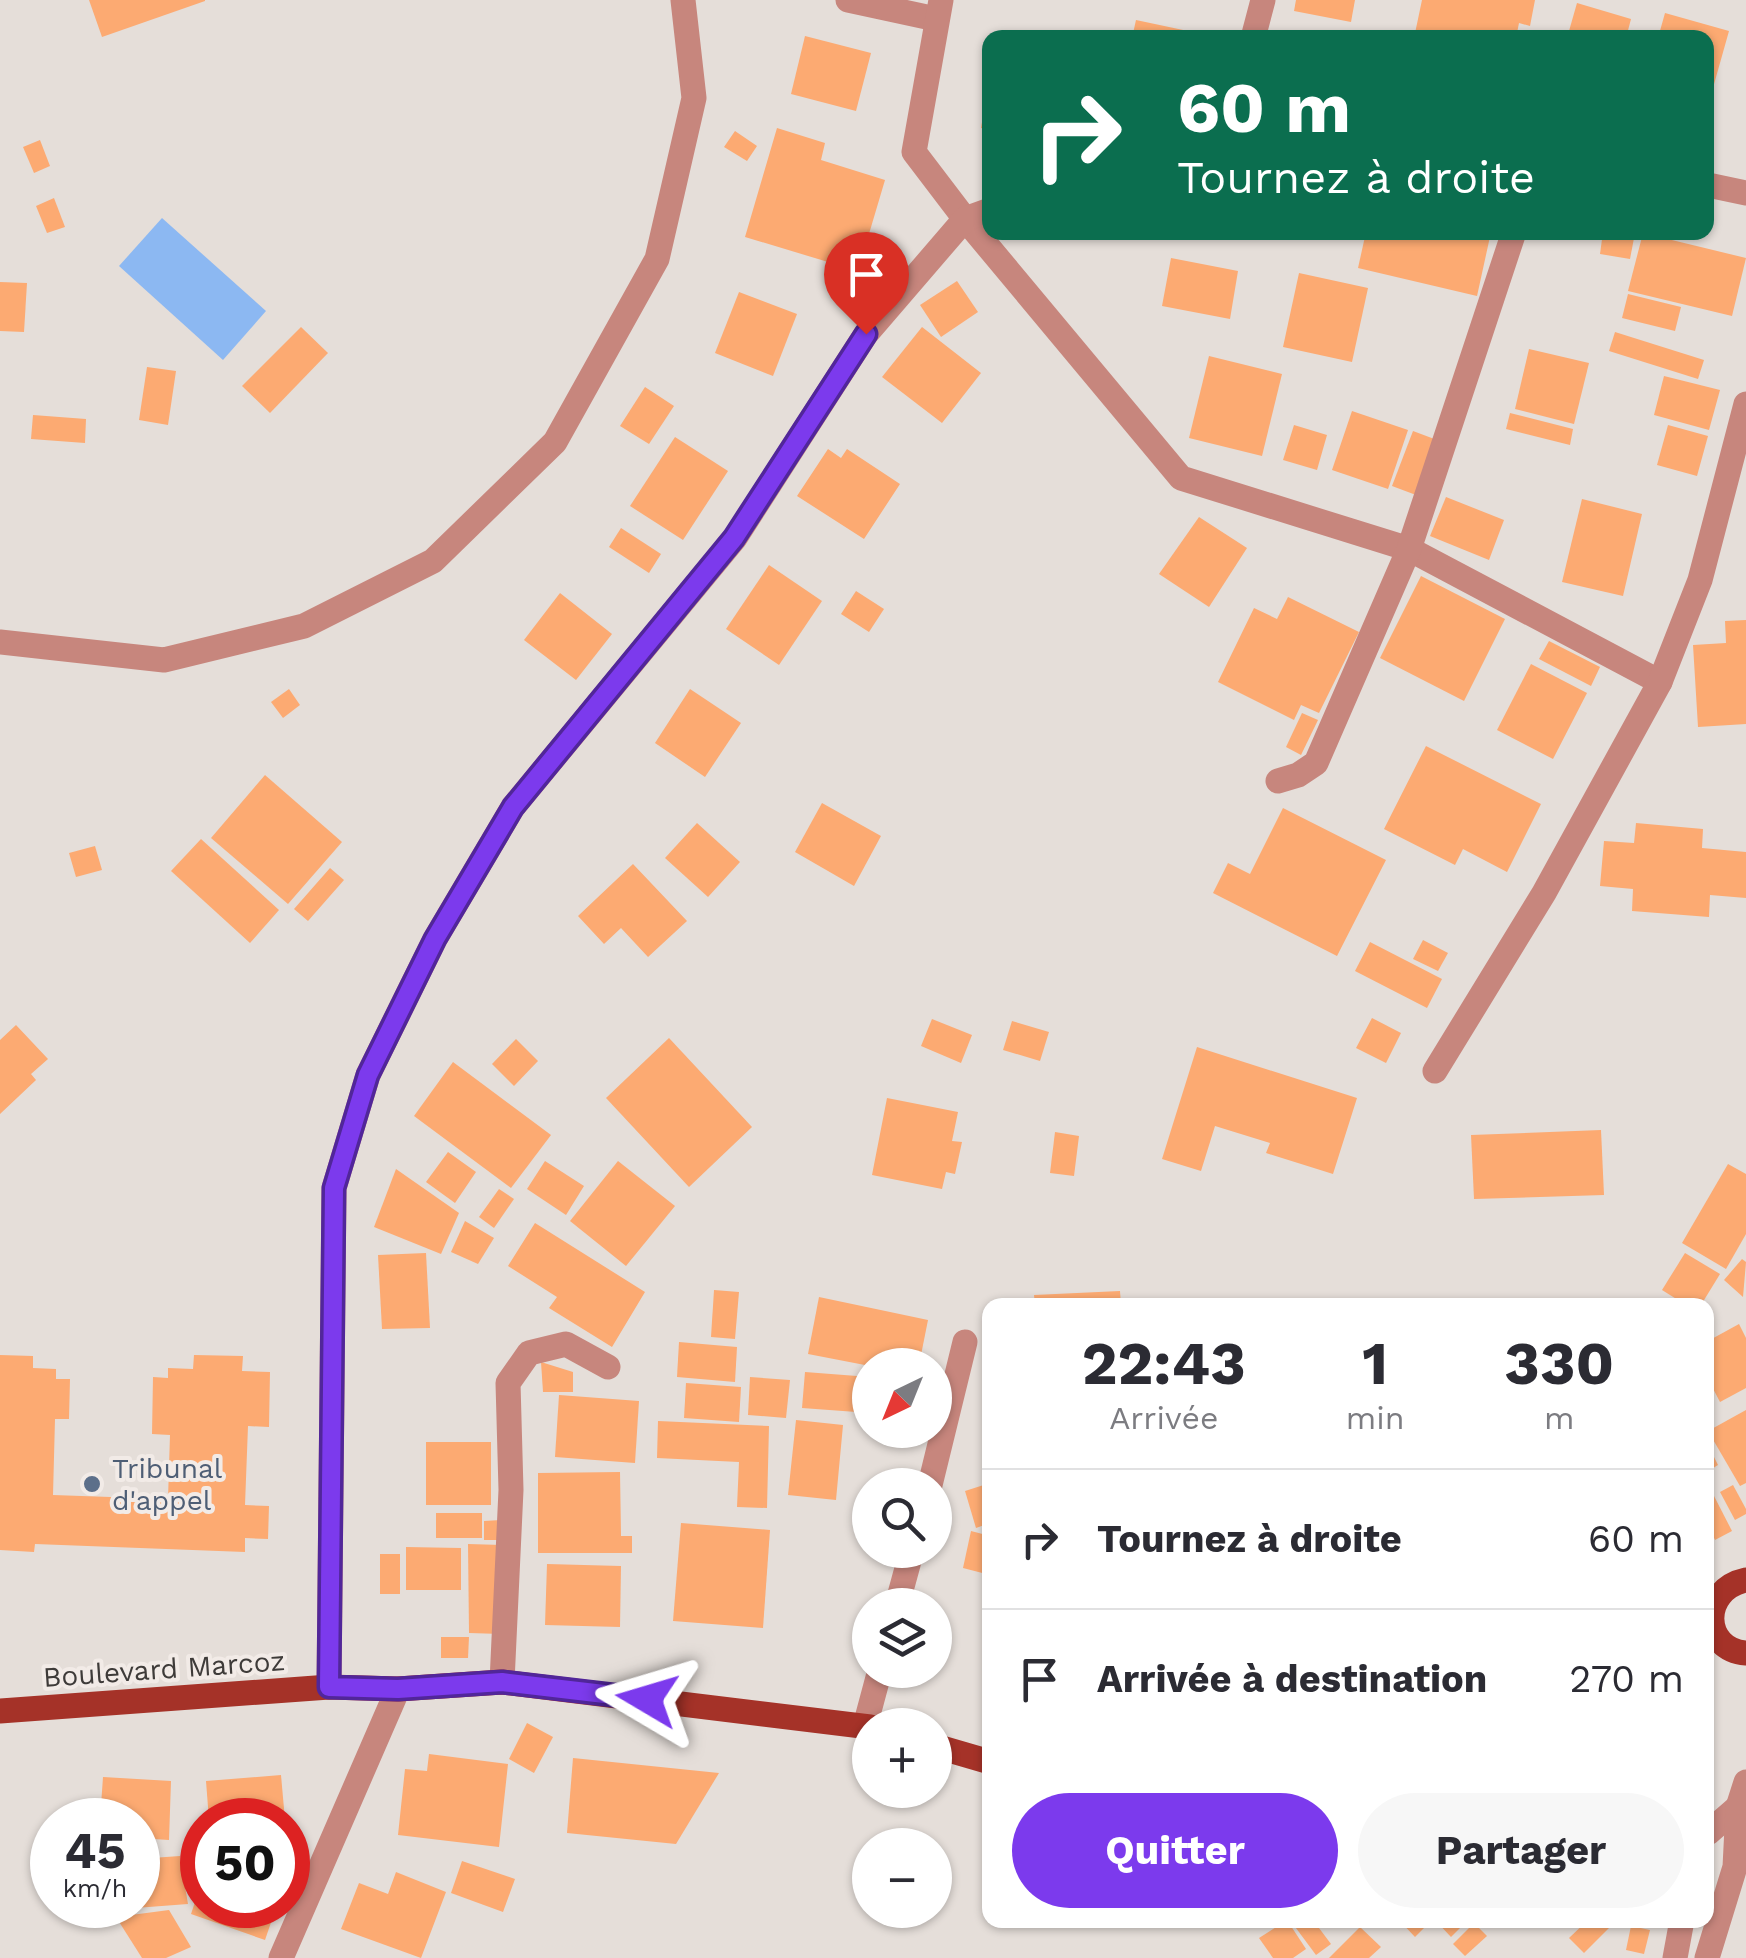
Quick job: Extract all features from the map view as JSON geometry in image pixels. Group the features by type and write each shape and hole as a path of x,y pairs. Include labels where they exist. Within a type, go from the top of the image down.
{"main road":[{"path":"1714,1601 1730,1584 1746,1580"},
{"path":"1714,1632 1720,1642 1746,1653"},
{"name":"Boulevard Marcoz","path":"0,1711 329,1687 398,1689 502,1682 852,1724"},
{"path":"952,1751 982,1760"}],"street":[{"path":"0,642 164,660 304,626 433,561 555,442 657,259 694,98 683,0"},
{"path":"848,0 938,10 914,152 965,220 1181,478 1410,549 1660,682"},
{"path":"1255,30 1263,0"},
{"path":"1714,186 1746,193"},
{"path":"329,1687 334,1188 368,1075 435,939 513,807 734,538 866,334 965,220 982,213"},
{"path":"1278,781 1298,775 1316,763 1410,549 1511,240"},
{"path":"1435,1070 1544,892 1660,682 1700,580 1746,404"},
{"path":"934,1468 966,1342"},
{"path":"502,1682 511,1490 508,1384 529,1353 566,1344 608,1367"},
{"path":"281,1958 398,1689"},
{"path":"1714,1826 1742,1795"},
{"path":"1707,1958 1735,1867 1742,1795"},
{"path":"1675,1958 1681,1928"}],"water":[{"path":"162,218 266,311 223,360 119,266"}],"building":[{"path":"89,0 205,0 205,1 102,37"},
{"path":"1296,0 1355,0 1351,22 1294,11"},
{"path":"1422,0 1535,0 1530,26 1519,23 1518,30 1416,30"},
{"path":"1577,3 1631,19 1628,30 1569,30"},
{"path":"1665,13 1729,31 1714,84 1714,30 1660,30"},
{"path":"1136,20 1183,30 1134,30"},
{"path":"805,36 871,53 856,111 791,94"},
{"path":"777,128 825,143 821,160 885,180 858,271 745,237"},
{"path":"735,131 757,146 747,161 724,147"},
{"path":"40,140 50,166 34,173 23,147"},
{"path":"54,198 65,227 47,233 36,206"},
{"path":"1364,240 1489,240 1477,296 1358,268"},
{"path":"1602,240 1634,240 1630,259 1600,254"},
{"path":"1641,240 1672,240 1746,258 1732,316 1628,291"},
{"path":"1171,258 1238,271 1230,319 1162,306"},
{"path":"1299,273 1368,288 1352,362 1283,347"},
{"path":"957,281 978,312 941,337 920,305"},
{"path":"0,282 27,283 24,332 0,331"},
{"path":"739,292 797,314 773,376 715,353"},
{"path":"1628,294 1681,307 1675,331 1622,318"},
{"path":"301,327 328,353 270,413 242,386"},
{"path":"922,327 981,373 942,423 882,377"},
{"path":"1615,332 1704,360 1698,379 1609,351"},
{"path":"1529,349 1589,363 1574,424 1515,409"},
{"path":"1209,356 1282,374 1262,456 1189,438"},
{"path":"147,367 176,371 168,425 139,420"},
{"path":"1664,376 1720,390 1709,430 1654,415"},
{"path":"645,387 674,406 649,444 620,426"},
{"path":"1352,411 1408,430 1388,489 1332,470"},
{"path":"1510,413 1573,429 1570,445 1506,429"},
{"path":"33,415 86,419 85,443 31,439"},
{"path":"1294,425 1327,435 1317,470 1283,460"},
{"path":"1668,425 1708,436 1697,476 1657,465"},
{"path":"1413,431 1437,440 1416,495 1392,486"},
{"path":"675,437 728,471 683,540 630,506"},
{"path":"828,449 841,458 847,449 900,484 864,539 797,496"},
{"path":"1446,497 1504,520 1489,560 1430,536"},
{"path":"1582,499 1642,514 1623,596 1562,582"},
{"path":"1199,517 1247,548 1209,607 1159,574"},
{"path":"621,528 661,554 649,573 609,547"},
{"path":"769,565 822,601 779,665 726,629"},
{"path":"1421,576 1505,619 1464,701 1380,658"},
{"path":"856,591 884,609 869,632 841,614"},
{"path":"560,593 612,634 576,680 524,640"},
{"path":"1288,597 1359,632 1319,713 1301,705 1294,720 1218,682 1254,608 1277,619"},
{"path":"1746,620 1746,724 1698,727 1693,645 1726,643 1725,621"},
{"path":"1549,641 1600,667 1591,686 1539,659"},
{"path":"1531,664 1587,693 1553,759 1497,730"},
{"path":"289,689 300,705 283,718 271,702"},
{"path":"690,689 741,723 705,777 655,743"},
{"path":"1302,713 1318,720 1301,755 1286,747"},
{"path":"1426,746 1541,804 1507,872 1463,849 1455,865 1384,829"},
{"path":"265,775 342,842 288,904 211,838"},
{"path":"822,803 881,836 854,886 795,852"},
{"path":"1283,808 1386,860 1337,956 1213,893 1228,863 1250,874"},
{"path":"697,823 740,862 708,897 665,858"},
{"path":"1636,823 1703,829 1702,848 1746,852 1746,898 1710,895 1709,917 1632,911 1633,889 1600,886 1604,841 1634,843"},
{"path":"201,839 279,910 250,943 171,871"},
{"path":"95,846 102,870 76,877 69,853"},
{"path":"633,864 687,921 648,957 621,928 604,944 578,916"},
{"path":"330,868 344,880 308,921 294,909"},
{"path":"1423,940 1448,953 1438,971 1413,959"},
{"path":"1370,942 1442,979 1427,1008 1355,971"},
{"path":"1372,1018 1401,1033 1386,1063 1356,1048"},
{"path":"932,1019 972,1035 961,1063 921,1046"},
{"path":"1012,1021 1049,1032 1040,1061 1003,1050"},
{"path":"16,1025 48,1059 31,1074 36,1080 0,1114 0,1040"},
{"path":"669,1038 752,1127 689,1187 606,1098"},
{"path":"516,1039 538,1061 514,1086 492,1064"},
{"path":"1197,1047 1357,1098 1333,1174 1266,1153 1270,1143 1215,1126 1201,1171 1162,1159"},
{"path":"453,1062 551,1135 511,1188 414,1116"},
{"path":"887,1098 958,1112 952,1141 962,1142 955,1174 946,1172 942,1189 872,1175"},
{"path":"1601,1130 1604,1195 1474,1199 1471,1135"},
{"path":"1055,1132 1079,1136 1074,1176 1050,1173"},
{"path":"448,1152 476,1172 455,1203 426,1182"},
{"path":"545,1161 584,1186 566,1215 527,1189"},
{"path":"618,1161 675,1206 626,1266 570,1221"},
{"path":"1728,1164 1746,1174 1746,1234 1726,1269 1682,1243"},
{"path":"396,1169 459,1213 441,1254 374,1227"},
{"path":"499,1189 514,1199 494,1228 479,1217"},
{"path":"465,1221 494,1238 478,1264 451,1252"},
{"path":"535,1223 645,1292 612,1347 549,1308 557,1297 508,1266"},
{"path":"426,1253 430,1328 382,1329 378,1255"},
{"path":"1685,1253 1720,1274 1705,1298 1675,1298 1662,1290"},
{"path":"1742,1259 1746,1262 1743,1297 1724,1280"},
{"path":"714,1290 739,1292 735,1339 711,1337"},
{"path":"1120,1291 1120,1298 1034,1298 1034,1295"},
{"path":"819,1297 928,1320 922,1348 852,1348 852,1363 808,1354"},
{"path":"1739,1324 1746,1338 1746,1388 1720,1402 1714,1390 1714,1338"},
{"path":"679,1342 737,1347 735,1382 677,1377"},
{"path":"0,1355 33,1356 33,1368 56,1369 56,1379 70,1379 69,1419 55,1419 53,1495 168,1499 170,1435 152,1434 153,1377 168,1378 168,1368 193,1369 194,1355 243,1356 242,1371 270,1372 269,1427 248,1426 245,1505 269,1506 268,1539 245,1538 245,1552 35,1544 34,1552 0,1550"},
{"path":"541,1362 573,1372 573,1392 543,1392"},
{"path":"805,1372 852,1376 852,1412 802,1408"},
{"path":"750,1377 790,1380 786,1418 748,1415"},
{"path":"686,1383 741,1387 739,1422 684,1418"},
{"path":"559,1395 639,1401 635,1463 555,1457"},
{"path":"1746,1410 1746,1483 1740,1486 1714,1441 1714,1428"},
{"path":"796,1420 843,1425 836,1500 788,1495"},
{"path":"658,1421 769,1426 767,1508 737,1507 739,1462 657,1458"},
{"path":"426,1442 491,1442 491,1505 426,1505"},
{"path":"620,1472 621,1536 632,1536 632,1553 538,1553 538,1473"},
{"path":"1733,1485 1746,1509 1746,1514 1735,1520 1720,1492"},
{"path":"982,1486 982,1526 976,1528 965,1491"},
{"path":"1714,1496 1732,1531 1714,1538"},
{"path":"436,1513 482,1513 482,1538 436,1538"},
{"path":"501,1520 501,1540 484,1540 484,1521"},
{"path":"681,1523 770,1530 763,1628 673,1621"},
{"path":"971,1531 982,1534 982,1573 963,1568"},
{"path":"468,1544 502,1545 501,1634 469,1633"},
{"path":"406,1547 461,1548 461,1590 406,1590"},
{"path":"380,1554 400,1554 400,1594 380,1594"},
{"path":"547,1564 621,1566 620,1627 545,1625"},
{"path":"441,1637 469,1637 468,1658 441,1658"},
{"path":"527,1723 553,1737 534,1773 509,1759"},
{"path":"429,1754 508,1764 499,1847 398,1835 405,1769 427,1771"},
{"path":"573,1758 719,1773 676,1844 567,1833"},
{"path":"281,1775 283,1798 207,1798 206,1781"},
{"path":"103,1777 171,1781 169,1840 160,1839 160,1798 102,1798"},
{"path":"180,1856 180,1905 160,1906 160,1857"},
{"path":"462,1861 515,1879 503,1912 451,1893"},
{"path":"396,1872 446,1892 421,1958 341,1929 359,1883 388,1894"},
{"path":"169,1910 191,1947 166,1958 142,1958 123,1928 160,1928 160,1911"},
{"path":"231,1928 269,1928 265,1940"},
{"path":"1275,1928 1292,1928 1306,1949 1293,1958 1273,1958 1259,1938"},
{"path":"1296,1928 1319,1928 1331,1944 1316,1955"},
{"path":"1359,1928 1381,1947 1369,1958 1329,1958"},
{"path":"1407,1928 1424,1928 1415,1937"},
{"path":"1443,1928 1460,1928 1451,1937"},
{"path":"1469,1928 1479,1928 1487,1936 1465,1956 1453,1944"},
{"path":"1580,1928 1609,1928 1584,1953 1569,1938"},
{"path":"1631,1928 1650,1930 1644,1954 1626,1950"}],"place":[{"name":"Tribunal d'appel","path":"92,1484"}],"route":[{"path":"647,1699 502,1682 398,1689 329,1687 334,1188 368,1075 435,939 513,807 734,538 866,334"}]}
